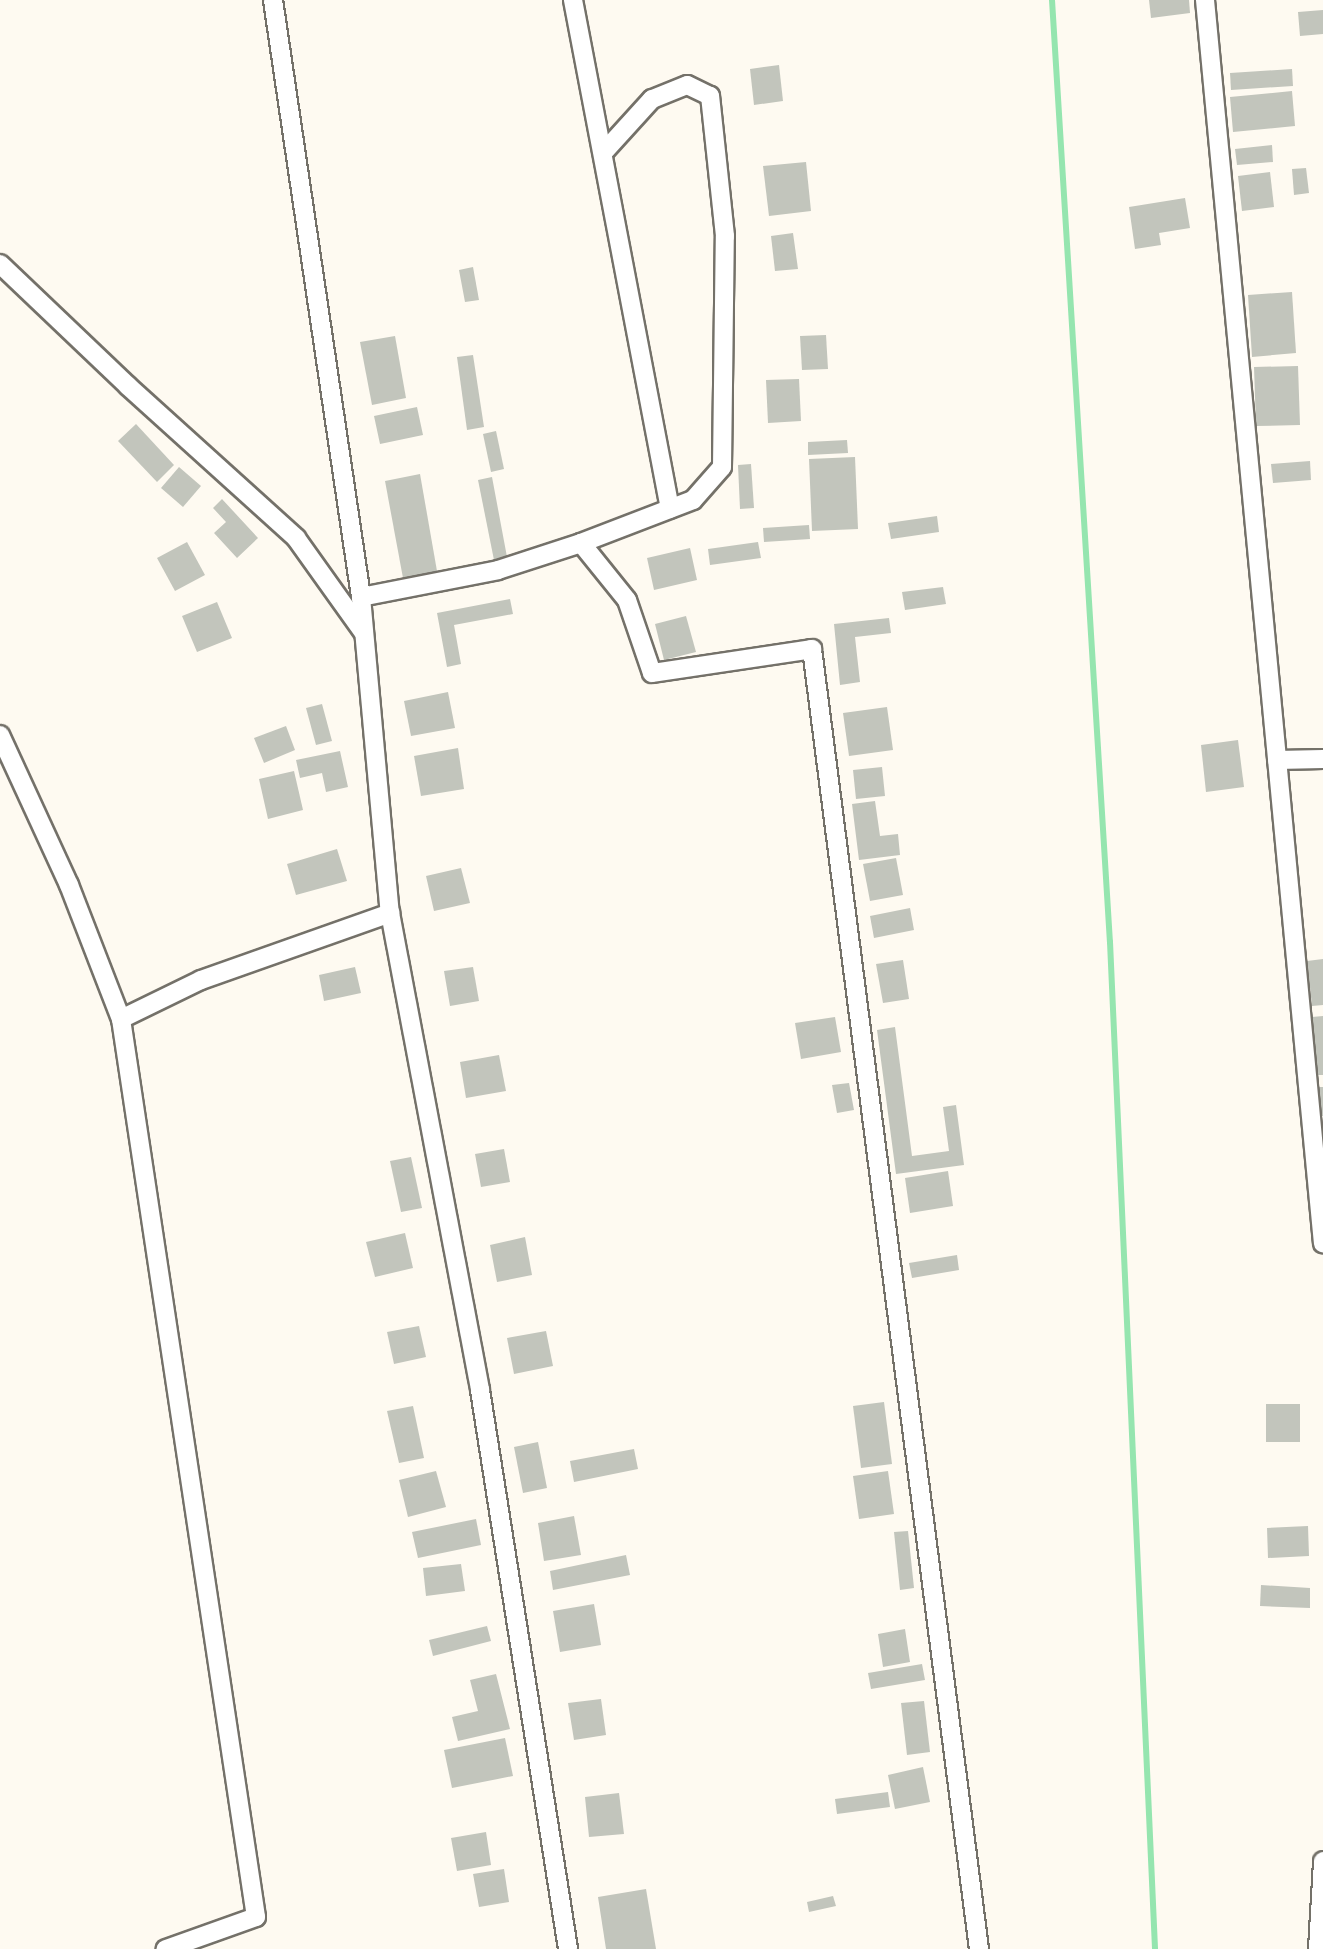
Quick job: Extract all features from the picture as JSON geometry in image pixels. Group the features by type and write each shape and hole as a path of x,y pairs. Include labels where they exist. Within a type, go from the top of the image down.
{"street":[{"path":"273,0 361,597 390,913 480,1390 568,1949"},
{"path":"573,0 670,509"},
{"path":"1205,0 1323,1243"},
{"path":"361,597 498,570 581,543 693,500 722,467 725,236 710,96 687,85 652,99 603,153"},
{"path":"0,264 128,386 296,538 364,634"},
{"path":"581,543 627,600 652,673 812,649 979,1949"},
{"path":"0,735 69,885 121,1019 256,1917 166,1949"},
{"path":"1277,760 1323,759"},
{"path":"121,1019 201,980 390,913"},
{"path":"1318,1949 1323,1861"}],"building":[{"path":"1149,0 1189,0 1190,13 1151,18"},
{"path":"1323,10 1323,34 1300,36 1298,12"},
{"path":"779,65 783,101 754,105 750,69"},
{"path":"1292,69 1293,86 1231,90 1230,73"},
{"path":"1292,91 1295,126 1233,132 1230,97"},
{"path":"1272,145 1273,162 1237,165 1235,149"},
{"path":"806,162 811,211 769,216 763,166"},
{"path":"1306,168 1309,193 1294,195 1292,169"},
{"path":"1270,172 1274,207 1242,211 1238,176"},
{"path":"1185,198 1190,228 1159,233 1161,245 1135,249 1129,207"},
{"path":"793,233 798,269 775,271 771,236"},
{"path":"473,267 479,300 465,302 459,270"},
{"path":"1292,292 1296,353 1252,357 1248,295"},
{"path":"826,335 828,369 802,370 800,336"},
{"path":"395,336 406,398 372,405 360,342"},
{"path":"473,355 484,427 467,430 457,357"},
{"path":"1298,366 1300,425 1256,426 1254,367"},
{"path":"799,379 801,421 768,423 766,380"},
{"path":"417,407 423,435 380,444 374,416"},
{"path":"136,424 174,465 157,482 118,441"},
{"path":"496,431 504,469 491,472 483,434"},
{"path":"847,440 848,453 808,455 808,442"},
{"path":"855,457 858,529 812,531 809,459"},
{"path":"1310,461 1311,480 1273,483 1271,464"},
{"path":"751,464 754,508 740,509 738,465"},
{"path":"179,467 201,486 183,507 161,488"},
{"path":"420,474 437,571 403,578 385,481"},
{"path":"492,477 507,557 494,560 478,480"},
{"path":"222,499 258,538 237,558 214,533 226,522 213,508"},
{"path":"937,516 939,532 891,539 888,523"},
{"path":"809,525 810,539 764,542 763,528"},
{"path":"187,542 205,575 175,591 157,558"},
{"path":"758,542 761,558 710,565 708,549"},
{"path":"690,548 697,580 654,590 647,558"},
{"path":"943,587 946,604 905,610 902,592"},
{"path":"510,599 513,614 454,625 461,664 447,667 437,613"},
{"path":"217,602 232,638 197,652 182,616"},
{"path":"686,616 696,652 664,660 655,624"},
{"path":"889,618 891,633 855,637 860,682 840,685 834,624"},
{"path":"448,692 455,728 411,736 404,701"},
{"path":"322,704 332,741 316,745 306,708"},
{"path":"887,707 893,750 849,756 843,713"},
{"path":"286,726 295,750 264,763 254,738"},
{"path":"1238,740 1244,787 1206,792 1201,745"},
{"path":"458,748 464,789 421,796 414,756"},
{"path":"340,751 348,787 326,792 322,773 300,778 296,760"},
{"path":"882,767 885,796 856,799 853,770"},
{"path":"294,771 303,810 268,819 259,779"},
{"path":"875,801 880,836 898,834 900,855 859,860 852,804"},
{"path":"337,849 347,881 296,895 287,864"},
{"path":"896,858 903,895 870,901 863,864"},
{"path":"461,868 470,903 434,911 426,876"},
{"path":"910,908 914,930 874,938 870,916"},
{"path":"1323,959 1323,1005 1312,1006 1307,961"},
{"path":"903,960 909,999 883,1003 876,964"},
{"path":"355,967 361,993 324,1001 319,975"},
{"path":"473,967 479,1001 450,1006 444,971"},
{"path":"1323,1016 1323,1075 1317,1075 1312,1017"},
{"path":"835,1017 841,1052 801,1059 795,1023"},
{"path":"895,1027 912,1156 949,1151 943,1107 956,1105 964,1165 896,1174 877,1030"},
{"path":"499,1055 506,1091 466,1098 460,1062"},
{"path":"849,1083 854,1110 837,1113 832,1085"},
{"path":"1319,1087 1323,1087 1323,1116 1321,1116"},
{"path":"504,1149 510,1182 481,1187 475,1154"},
{"path":"411,1157 422,1208 401,1212 390,1161"},
{"path":"948,1171 953,1206 910,1213 905,1178"},
{"path":"405,1233 413,1268 375,1277 366,1242"},
{"path":"525,1237 532,1275 497,1282 490,1245"},
{"path":"957,1255 959,1270 912,1278 909,1263"},
{"path":"419,1326 426,1357 394,1364 387,1332"},
{"path":"546,1331 553,1366 514,1374 507,1338"},
{"path":"884,1402 892,1464 861,1468 853,1406"},
{"path":"1266,1404 1300,1404 1300,1442 1266,1442"},
{"path":"413,1406 424,1458 399,1463 387,1411"},
{"path":"538,1442 547,1488 523,1493 514,1447"},
{"path":"634,1449 638,1469 574,1482 570,1461"},
{"path":"436,1471 446,1507 408,1517 399,1480"},
{"path":"888,1471 894,1514 859,1519 853,1476"},
{"path":"574,1516 581,1555 544,1561 538,1523"},
{"path":"476,1519 481,1545 418,1558 412,1532"},
{"path":"1308,1526 1309,1556 1268,1558 1267,1528"},
{"path":"908,1531 914,1588 900,1590 894,1532"},
{"path":"626,1555 630,1575 553,1590 550,1571"},
{"path":"461,1564 465,1591 426,1596 423,1568"},
{"path":"1261,1585 1310,1588 1310,1608 1260,1606"},
{"path":"594,1604 601,1645 560,1652 553,1611"},
{"path":"487,1626 491,1641 433,1656 429,1640"},
{"path":"905,1629 910,1662 883,1667 878,1634"},
{"path":"922,1664 925,1680 871,1689 868,1673"},
{"path":"496,1674 510,1729 458,1741 452,1717 478,1711 470,1680"},
{"path":"601,1699 606,1735 574,1740 568,1703"},
{"path":"924,1701 930,1752 907,1755 901,1703"},
{"path":"505,1738 513,1776 452,1788 444,1750"},
{"path":"923,1767 930,1802 895,1809 888,1775"},
{"path":"888,1792 890,1807 837,1814 835,1799"},
{"path":"619,1793 624,1834 589,1837 585,1797"},
{"path":"486,1832 491,1865 457,1871 451,1838"},
{"path":"504,1869 509,1902 479,1907 473,1874"},
{"path":"646,1889 656,1949 606,1949 598,1897"},
{"path":"833,1896 836,1906 809,1912 807,1902"}],"waterway":[{"path":"1052,0 1110,942 1155,1949"}]}
